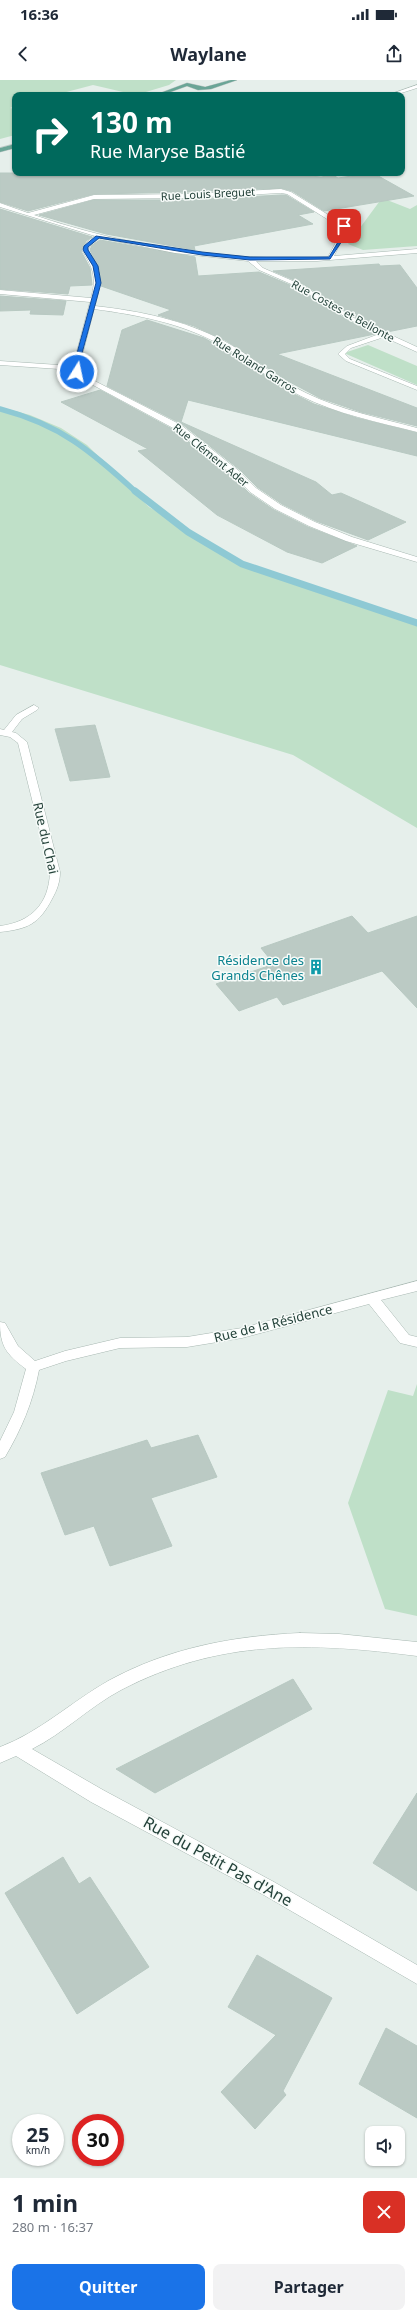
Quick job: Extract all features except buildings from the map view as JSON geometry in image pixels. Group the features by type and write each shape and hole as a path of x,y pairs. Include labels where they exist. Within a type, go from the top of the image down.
{"main road":[{"path":"189,92 221,85 235,80"},
{"path":"164,92 188,82 204,88"},
{"path":"0,146 12,143"},
{"path":"0,150 12,147"}],"street":[{"path":"399,92 417,86"},
{"name":"Rue Louis Breguet","path":"27,215 83,198 100,196 190,196 281,191 289,193 346,228 330,258"},
{"path":"0,204 27,215 98,237 202,254 250,259 330,258 417,251"},
{"path":"0,363 76,368 98,283 98,274 95,266 85,250 89,243 98,237"},
{"name":"Rue Costes et Bellonte","path":"250,259 261,269 306,289 352,319 417,350"},
{"name":"Rue Roland Garros","path":"0,292 92,304 148,315 188,328 222,343 273,378 304,395 344,411 417,430"},
{"path":"383,335 350,347 341,354 348,360 417,388"},
{"name":"Rue Clément Ader","path":"76,368 80,376 88,382 178,427 272,504 312,524 349,539 417,560"},
{"path":"3,732 19,717 34,708"},
{"name":"Rue du Chai","path":"0,929 22,926 36,919 41,913 54,886 56,872 22,742 17,737 3,732"},
{"name":"Rue de la Résidence","path":"33,1367 65,1356 120,1343 187,1342 242,1333 417,1286"},
{"path":"372,1298 405,1339 417,1342"},
{"path":"0,1327 12,1349 21,1359 33,1367 28,1393 23,1407 0,1453"},
{"path":"0,1755 18,1749 112,1687 162,1665 206,1650 253,1640 297,1638 381,1643 417,1648"},
{"name":"Rue du Petit Pas d'Ane","path":"18,1749 97,1796 268,1888 417,1975"}],"green space":[{"path":"0,80 176,80 169,85 146,92 123,92 93,85 66,92 12,92 12,107 10,108 12,108 12,136 0,139"},
{"path":"382,198 410,209 417,205 417,246 363,250 348,244"},
{"path":"368,345 417,366 417,385 344,353"},
{"path":"0,407 30,415 61,428 87,445 149,507 254,568 417,621 417,828 293,755 0,665"},
{"path":"417,1384 417,1616 385,1609 348,1503 388,1390 413,1396"}],"waterway":[{"path":"0,409 22,415 58,431 89,452 136,492"},
{"path":"135,491 188,532 242,564 417,623"}],"place":[{"name":"Résidence des Grands Chênes","path":"316,967"}],"route":[{"path":"77,372 76,368 98,283 98,274 95,266 85,250 86,246 98,237 202,254 250,259 284,260 330,258 346,232 346,228 344,226"}]}
